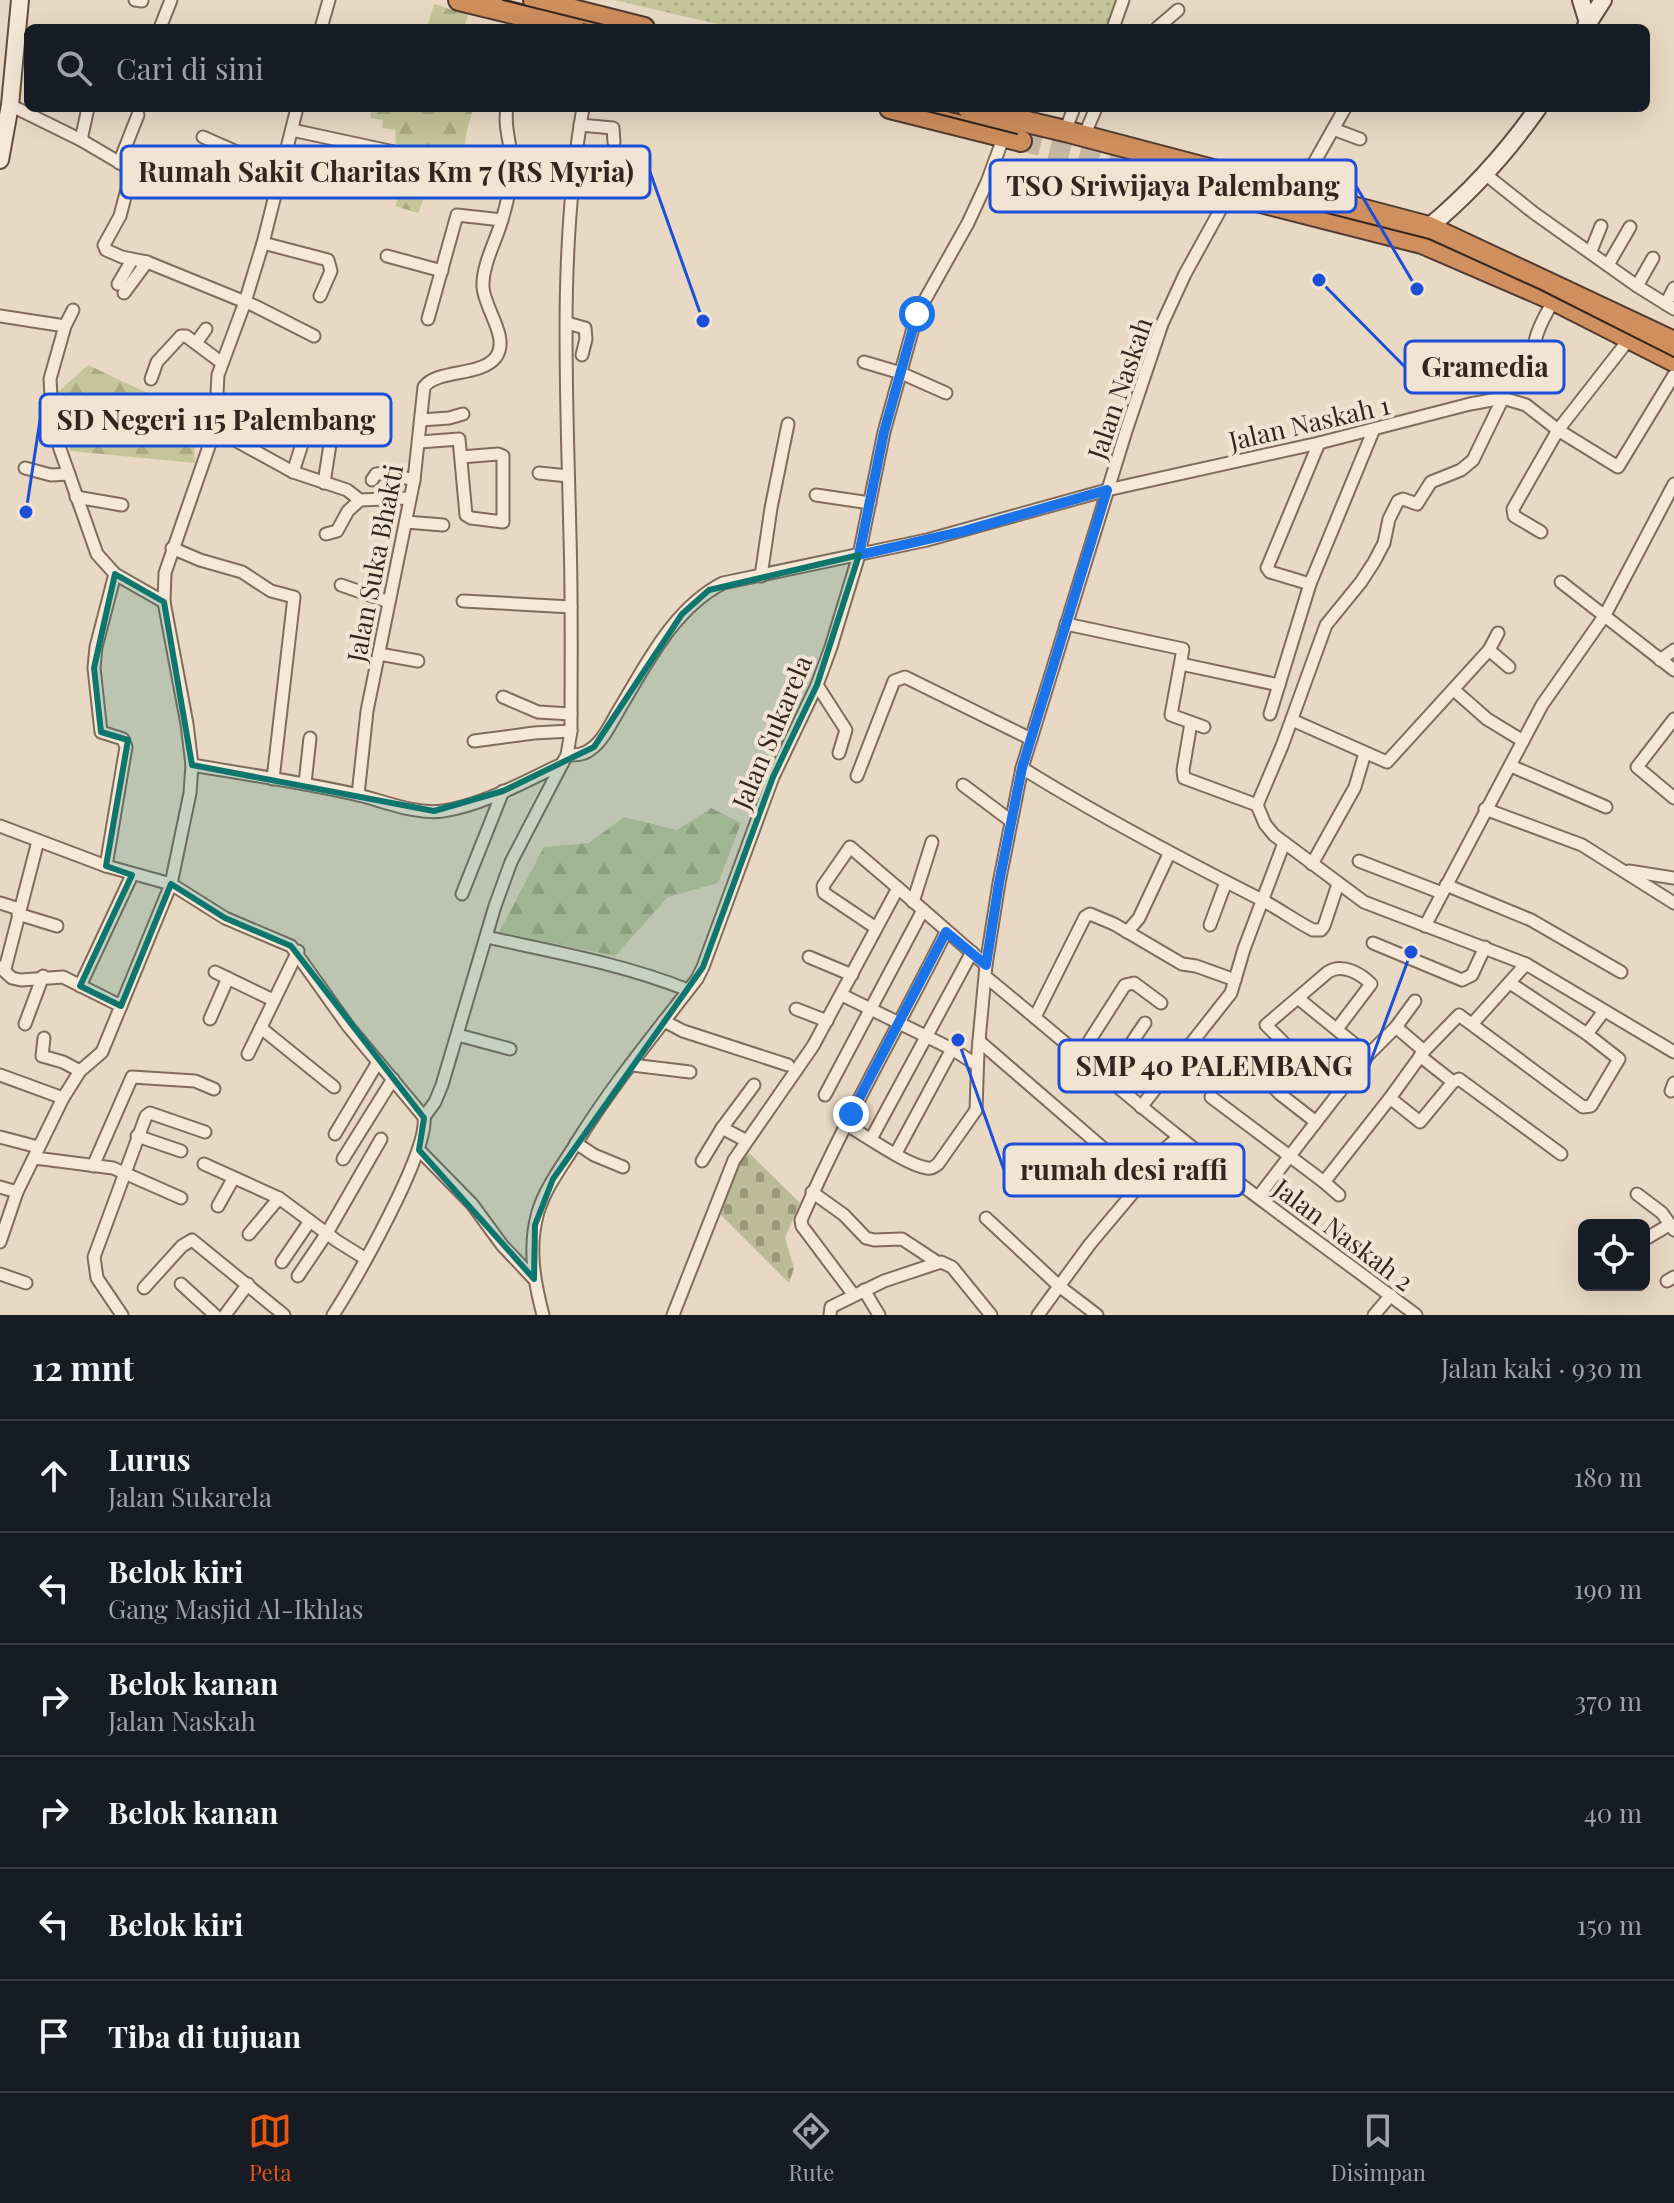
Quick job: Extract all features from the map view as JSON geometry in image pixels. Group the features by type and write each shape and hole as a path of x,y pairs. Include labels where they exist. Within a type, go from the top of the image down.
{"highway":[{"path":"459,0 620,24"},
{"path":"536,10 566,24"},
{"path":"906,112 1012,139"},
{"path":"985,112 1429,227 1674,341"},
{"path":"1194,185 1422,243 1554,300 1674,361"}],"street":[{"path":"0,158 10,105 20,0"},
{"path":"162,24 171,0"},
{"path":"322,24 329,0"},
{"path":"1114,24 1123,0"},
{"path":"1581,0 1586,24"},
{"path":"1587,24 1603,0"},
{"path":"10,105 24,112"},
{"path":"24,112 132,170 120,216 104,245 106,250 147,262 279,316 314,336"},
{"path":"81,140 87,112"},
{"path":"0,1242 17,1192 63,1098 80,1071 102,1052 171,884 190,793 192,765 182,689 164,602 165,573 215,429 218,375 263,243 295,112"},
{"name":"Jalan Suka Bhakti","path":"358,795 367,711 414,480 426,383 483,366 498,354 497,330 483,287 489,257 502,220 512,169 507,112"},
{"path":"333,1315 366,1259 419,1150 424,1117 439,1093 511,862 565,760 571,731 567,323 570,193 582,112"},
{"path":"1074,112 1075,133"},
{"path":"1075,133 1093,112"},
{"path":"1297,193 1343,112"},
{"path":"1429,227 1485,174 1535,112"},
{"path":"119,163 138,115"},
{"path":"580,125 613,128 614,142"},
{"path":"1333,129 1360,139"},
{"path":"292,130 394,152"},
{"path":"203,137 246,156 282,166"},
{"name":"Jalan Sukarela","path":"543,1315 534,1279 538,1212 553,1179 595,1113 703,967 773,777 817,685 847,599 884,432 917,314 1012,139"},
{"path":"1485,174 1534,213 1670,306 1674,288"},
{"name":"Jalan Naskah","path":"847,1125 925,1168 932,1168 976,1110 986,971 1022,768 1107,490 1162,324 1185,274 1228,196"},
{"path":"428,319 458,214 502,220"},
{"path":"1591,251 1601,226"},
{"path":"1608,265 1630,227"},
{"path":"263,243 328,260 331,271 320,296"},
{"path":"387,256 442,271"},
{"path":"1637,286 1653,258"},
{"path":"132,260 121,289 147,262"},
{"path":"1532,372 1531,350 1554,300"},
{"path":"73,310 65,326 50,379 53,429 93,547 100,559 115,574 164,602"},
{"path":"0,316 65,326"},
{"path":"567,323 585,328 582,355"},
{"path":"196,343 206,329"},
{"path":"151,379 157,362 177,339 186,336 222,363"},
{"path":"1541,532 1514,516 1513,509 1558,430 1630,338"},
{"path":"864,362 901,373 946,393"},
{"path":"1674,375 1618,467 1558,430 1526,405 1503,398 1470,465 1431,482 1417,504 1403,499 1398,501 1374,562 1326,625 1257,805 1265,824 1284,843 1364,902 1526,964 1674,1052"},
{"name":"Jalan Naskah 1","path":"192,765 305,783 391,804 434,811 451,809 503,791 584,753 599,742 647,664 694,601 723,583 964,531 1107,490 1503,398"},
{"path":"324,483 333,425 342,410"},
{"path":"421,420 463,414"},
{"path":"291,416 303,441 293,472"},
{"path":"761,576 788,424"},
{"path":"215,429 293,472 347,490 360,500 410,498"},
{"path":"1270,714 1310,584 1374,429"},
{"path":"420,442 459,439 466,515 503,522 503,456 461,457"},
{"path":"1310,584 1270,572 1267,568 1319,443"},
{"path":"25,468 51,475 69,474"},
{"path":"372,480 376,474 386,473 414,480"},
{"path":"539,473 568,476"},
{"path":"1425,926 1548,695 1605,615 1672,492"},
{"path":"816,495 870,503"},
{"path":"76,497 122,505"},
{"path":"326,534 337,531 348,511 360,500"},
{"path":"406,522 443,525"},
{"path":"172,548 242,572 271,591 294,597 273,779"},
{"path":"106,866 126,747 123,739 101,732 94,668 96,647 115,574"},
{"path":"1561,582 1674,670"},
{"path":"341,585 389,602"},
{"path":"463,601 571,607"},
{"path":"1066,624 1182,648 1170,713 1198,725 1183,770 1184,778 1257,805"},
{"path":"1292,720 1384,762 1388,761 1489,650 1498,633"},
{"path":"1489,650 1509,667"},
{"path":"1660,660 1674,650"},
{"path":"379,654 418,661"},
{"path":"1181,664 1279,685"},
{"path":"857,776 894,681 899,677 905,677 1031,739"},
{"path":"817,685 846,730 839,753"},
{"path":"1454,690 1487,719 1523,741"},
{"path":"503,697 538,712 571,714"},
{"path":"1672,725 1637,767 1674,798"},
{"path":"474,741 571,731"},
{"path":"305,783 310,738"},
{"path":"1312,864 1355,787 1365,753"},
{"path":"1511,766 1606,807"},
{"path":"1022,768 1169,854 1318,931 1324,926 1338,884"},
{"path":"963,785 1011,821"},
{"path":"462,894 503,791"},
{"path":"1485,809 1582,845 1674,903"},
{"path":"0,826 132,875 171,884 225,918 285,942 298,951 348,1026 424,1117"},
{"path":"38,841 2,968 12,978 21,980 43,976 63,977 121,1006"},
{"path":"913,902 932,842"},
{"path":"1141,1107 1229,997 1284,843"},
{"name":"Jalan Naskah 2","path":"876,928 824,893 823,886 850,847 972,952 986,971 1079,1057 1179,1137 1416,1315"},
{"path":"1127,932 1139,918 1169,854"},
{"path":"1359,861 1531,920 1621,972"},
{"path":"1625,870 1674,878"},
{"path":"80,986 132,875"},
{"path":"1210,925 1226,882"},
{"path":"673,1315 716,1203 745,1140 813,1046 898,888"},
{"path":"0,903 57,926"},
{"path":"825,1095 923,910"},
{"path":"1035,1017 1087,915 1097,916 1187,967 1196,966 1235,980"},
{"path":"879,1315 801,1224 812,1192 847,1125 854,1104 946,932"},
{"path":"486,937 631,970 688,990"},
{"path":"1373,943 1462,980 1472,975 1485,947"},
{"path":"248,1054 298,951"},
{"path":"871,1139 972,952"},
{"path":"809,957 852,975"},
{"path":"1473,1023 1526,964"},
{"path":"1337,1029 1370,989 1370,981 1350,970 1334,968 1266,1025 1340,1092"},
{"path":"215,972 273,1000"},
{"path":"25,1024 43,976"},
{"path":"210,1019 228,978"},
{"path":"1079,1057 1125,985 1134,983 1161,1003"},
{"path":"1324,1182 1422,1053 1455,1016 1463,1016 1473,1023 1586,1108 1591,1106 1620,1062 1587,1034 1510,983"},
{"path":"842,995 952,1049 977,1065"},
{"path":"1299,999 1368,1055"},
{"path":"1258,1197 1368,1055 1396,1027 1415,1001"},
{"path":"796,1009 827,1021"},
{"path":"1587,1034 1604,1011"},
{"path":"664,1021 690,1034 788,1065"},
{"path":"1107,1079 1145,1023"},
{"path":"1396,1027 1453,1082"},
{"path":"261,1028 334,1087"},
{"path":"458,1035 510,1049"},
{"path":"44,1038 42,1056 80,1071"},
{"path":"979,1041 1134,1175"},
{"path":"896,1153 952,1049"},
{"path":"1243,1056 1280,1094 1316,1122"},
{"path":"335,1134 378,1062"},
{"path":"632,1065 690,1072"},
{"path":"0,1075 63,1098"},
{"path":"93,1166 132,1077 195,1081 214,1089"},
{"path":"343,1159 393,1079"},
{"path":"1390,1098 1420,1122 1458,1079 1561,1154"},
{"path":"702,1161 754,1085"},
{"path":"1211,1097 1339,1195"},
{"path":"122,1315 97,1278 93,1263 146,1116 150,1113 205,1132"},
{"path":"722,1128 745,1140"},
{"path":"137,1136 181,1151"},
{"path":"0,1137 37,1152 113,1168 181,1198"},
{"path":"1038,1315 1132,1194 1134,1175 1179,1137"},
{"path":"298,1276 327,1233 381,1139"},
{"path":"576,1143 594,1155 623,1167"},
{"path":"419,1150 472,1204 502,1245 534,1279"},
{"path":"204,1164 279,1198 366,1259"},
{"path":"218,1206 233,1179"},
{"path":"0,1187 17,1192"},
{"path":"812,1192 844,1215 866,1238 902,1239 937,1262 952,1267 991,1315"},
{"path":"1637,1194 1662,1213 1672,1227 1650,1237"},
{"path":"249,1234 279,1198"},
{"path":"986,1218 1059,1286 1097,1315"},
{"path":"282,1262 310,1221"},
{"path":"144,1288 182,1246 192,1240 284,1315"},
{"path":"830,1315 831,1307 859,1292 937,1262"},
{"path":"0,1274 26,1283"},
{"path":"181,1284 215,1315"},
{"path":"225,1315 248,1284"},
{"path":"1374,1315 1391,1295"}],"highlighted area":[{"path":"859,555 817,685 773,777 703,967 553,1179 535,1225 534,1279 419,1150 424,1118 291,946 225,918 171,884 121,1006 80,986 132,875 106,866 128,740 101,732 94,668 115,574 164,602 192,765 434,811 503,791 594,747 682,614 709,590"}],"green space":[{"path":"614,0 1118,0 1125,14 1119,24 717,24"},
{"path":"434,4 468,15 465,24 428,24"},
{"path":"371,112 472,112 463,160 481,167 472,186 457,199 427,191 418,213 395,206 411,167 411,158 396,145 395,130 382,128 383,120 370,118"},
{"path":"88,365 192,414 195,463 70,451 57,393"},
{"path":"711,808 741,823 718,883 668,897 615,956 499,932 544,847 589,843 624,817 677,830"},
{"path":"744,1148 800,1203 785,1238 794,1268 789,1283 713,1207"}],"tunnel":[{"path":"1021,141 1194,185"}],"tram line":[{"path":"503,0 600,24"},
{"path":"931,112 1017,134"},
{"path":"1221,186 1429,239 1539,289 1674,357"}],"place":[{"name":"Gramedia","path":"1319,280"},
{"name":"TSO Sriwijaya Palembang","path":"1417,289"},
{"name":"Rumah Sakit Charitas Km 7 (RS Myria)","path":"703,321"},
{"name":"SD Negeri 115 Palembang","path":"26,512"},
{"name":"SMP 40 PALEMBANG","path":"1411,952"},
{"name":"rumah desi raffi","path":"958,1040"}],"route":[{"path":"851,1114 946,932 986,965 1022,768 1107,490 964,531 859,555 884,432 917,314"}]}
